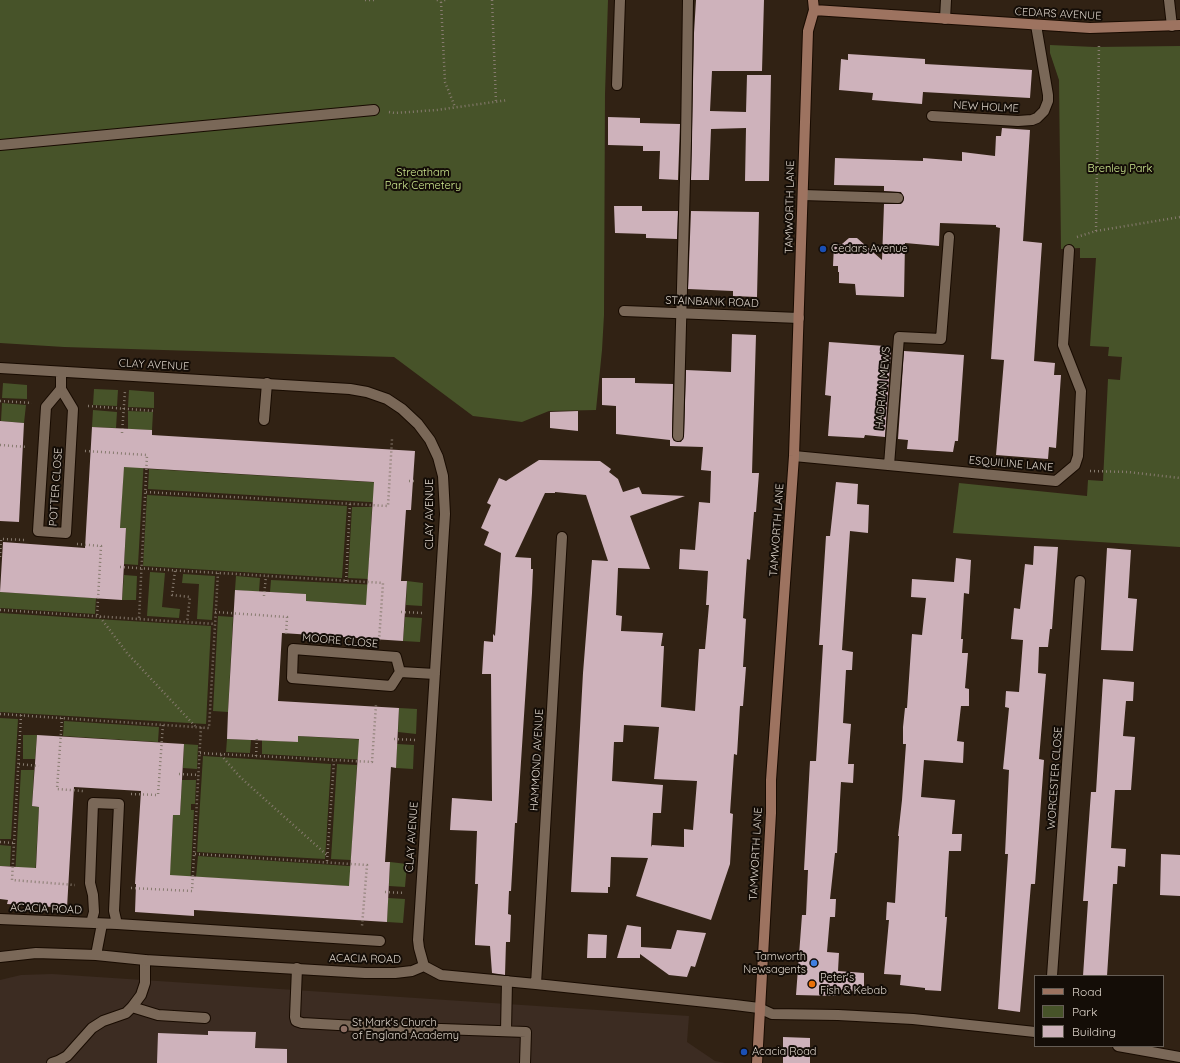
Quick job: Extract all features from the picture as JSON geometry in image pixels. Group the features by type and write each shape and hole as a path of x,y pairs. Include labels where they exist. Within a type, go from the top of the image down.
{"street":[{"path":"617,85 620,0"},
{"path":"678,436 686,141 688,0"},
{"name":"TAMWORTH LANE","path":"757,1063 772,772 794,456 808,31 814,10 813,0"},
{"path":"945,19 946,0"},
{"path":"1169,0 1176,26"},
{"name":"CEDARS AVENUE","path":"814,10 1099,28 1176,26"},
{"name":"NEW HOLME","path":"932,116 1018,121 1037,118 1044,111 1048,101 1048,95 1036,25"},
{"path":"0,145 374,110"},
{"path":"803,195 898,198"},
{"name":"HADRIAN MEWS","path":"889,465 899,337 941,339 950,237"},
{"path":"1069,250 1063,344 1081,391 1078,456 1075,465"},
{"name":"STAINBANK ROAD","path":"624,311 799,318"},
{"name":"CLAY AVENUE","path":"0,368 350,389 367,392 387,399 418,424 430,440 442,470 445,495 418,940 424,966"},
{"path":"61,372 62,389"},
{"path":"264,420 267,383"},
{"name":"POTTER CLOSE","path":"62,389 73,409 66,533 38,531 46,407 62,389"},
{"name":"ESQUILINE LANE","path":"794,456 1056,481 1075,465"},
{"name":"HAMMOND AVENUE","path":"536,984 562,537"},
{"name":"WORCESTER CLOSE","path":"1052,975 1080,581"},
{"name":"MOORE CLOSE","path":"293,648 396,657 400,672 391,686 292,678 293,648"},
{"path":"400,672 434,674"},
{"name":"ACACIA ROAD","path":"91,923 94,912 93,895 90,883 93,803 119,804 114,911 117,924"},
{"name":"ACACIA ROAD","path":"0,919 117,924 380,941"},
{"path":"96,955 102,924"},
{"name":"ACACIA ROAD","path":"0,957 36,953 96,955 145,960 365,973 395,973 412,971 424,966"},
{"path":"52,1063 66,1056 92,1028 103,1021 126,1013 132,1007 141,995 145,983 145,960"},
{"path":"424,966 441,975 759,1008 772,1014 838,1015 913,1019 1034,1032"},
{"path":"297,968 296,1021 302,1023 526,1032 525,1063"},
{"path":"506,1031 507,981"},
{"path":"132,1007 158,1015 205,1018"},
{"path":"1124,1047 1180,1057"}],"path":[{"path":"365,0 377,0"},
{"path":"437,0 441,2"},
{"path":"492,0 496,102"},
{"path":"441,2 445,82 456,107"},
{"path":"1096,231 1099,28"},
{"path":"374,110 395,113 508,100"},
{"path":"1069,250 1072,238 1096,231 1180,217"},
{"path":"122,433 125,386"},
{"path":"0,401 33,403"},
{"path":"84,406 155,411"},
{"path":"146,492 388,506 392,439"},
{"path":"0,445 32,447"},
{"path":"81,451 147,455 138,619"},
{"path":"1075,465 1088,471 1128,472 1180,478"},
{"path":"409,480 417,481"},
{"path":"346,581 350,503"},
{"path":"0,556 1,539 28,540"},
{"path":"77,544 101,546 98,617 126,653 195,726"},
{"path":"120,568 383,583 379,648"},
{"path":"175,571 172,595 190,597 187,622"},
{"path":"0,714 209,728 218,573"},
{"path":"264,596 266,576"},
{"path":"0,610 215,624"},
{"path":"215,612 287,617 285,642"},
{"path":"401,612 425,613"},
{"path":"200,753 372,762 376,705"},
{"path":"21,715 12,880 79,885"},
{"path":"62,718 57,789 84,791"},
{"path":"131,794 158,796 163,724"},
{"path":"128,888 192,891 201,727"},
{"path":"256,756 257,736"},
{"path":"394,739 418,741"},
{"path":"220,754 240,777 328,856"},
{"path":"328,862 334,761"},
{"path":"19,764 39,766"},
{"path":"179,774 199,775"},
{"path":"0,842 14,843"},
{"path":"195,854 367,865 362,931"},
{"path":"384,892 408,893"}],"shaded area":[{"name":"St Mark's Church of England Academy","path":"52,974 689,1016 687,1042 715,1061 725,1063 0,1063 0,980 21,975"}],"green space":[{"name":"Streatham Park Cemetery","path":"0,0 608,0 605,94 604,315 596,410 549,411 522,422 473,416 394,357 64,347 0,343"},
{"name":"Brenley Park","path":"1050,45 1095,47 1180,46 1180,547 953,533 959,483 1087,496 1088,480 1103,481 1108,379 1120,380 1122,357 1108,356 1109,347 1090,346 1096,258 1080,258 1080,248 1061,249 1059,80 1050,53"},
{"path":"3,383 27,385 27,399 2,398"},
{"path":"94,389 118,390 117,406 93,405"},
{"path":"129,390 154,392 154,408 128,407"},
{"path":"2,403 26,405 24,423 1,421"},
{"path":"93,410 117,412 116,428 92,427"},
{"path":"128,411 153,412 152,430 128,429"},
{"path":"124,457 144,458 138,565 124,564 126,529 120,528"},
{"path":"149,469 386,483 386,503 148,489"},
{"path":"147,495 347,506 342,578 143,566"},
{"path":"352,507 372,507 368,579 348,578"},
{"path":"150,572 165,573 162,607 180,609 179,618 147,616"},
{"path":"183,574 215,576 212,620 197,619 199,584 182,583"},
{"path":"124,575 137,576 136,600 122,600"},
{"path":"236,576 260,578 259,592 235,590"},
{"path":"271,580 379,585 377,606 306,601 306,594 270,592"},
{"path":"407,581 423,583 422,606 406,605"},
{"path":"0,592 96,598 95,614 0,608"},
{"path":"0,613 211,626 206,724 0,712"},
{"path":"218,616 233,617 228,712 213,711"},
{"path":"405,617 422,618 420,642 403,641"},
{"path":"399,708 417,709 416,734 398,732"},
{"path":"0,718 18,719 11,839 0,839"},
{"path":"64,721 159,727 158,742 63,736"},
{"path":"23,735 37,735 35,759 23,759"},
{"path":"298,736 369,740 368,760 262,754 262,740 298,742"},
{"path":"227,739 251,740 250,753 226,752"},
{"path":"184,744 198,745 197,769 183,768"},
{"path":"397,744 414,745 413,769 396,768"},
{"path":"203,756 331,764 325,859 197,852"},
{"path":"337,764 357,765 351,860 331,859"},
{"path":"21,770 34,770 32,806 39,807 35,878 15,877"},
{"path":"182,780 196,780 195,804 191,804 191,810 194,810 190,888 169,886 173,815 180,815"},
{"path":"0,845 11,846 10,866 0,866"},
{"path":"198,856 364,867 362,887 196,877"},
{"path":"390,862 407,864 405,887 389,886"},
{"path":"388,898 405,899 403,923 387,922"}],"building":[{"path":"696,0 764,0 762,71 712,71 710,111 746,112 747,75 771,75 769,181 745,181 746,128 711,129 709,180 691,180"},
{"path":"848,54 925,59 925,64 1032,70 1030,98 923,92 922,104 872,100 873,93 839,90 841,59 848,60"},
{"path":"608,117 640,118 640,123 680,124 678,180 659,179 660,151 643,151 643,146 608,145"},
{"path":"1002,128 1030,130 1023,241 1042,243 1034,361 1055,363 1054,375 1061,375 1056,448 1049,447 1048,459 996,455 1004,360 991,359 1000,228 996,227 996,225 940,223 939,246 905,243 904,297 856,295 855,284 839,283 838,266 833,266 834,244 842,244 849,238 857,238 882,260 884,204 901,204 904,198 901,192 884,191 884,186 834,185 835,158 923,161 923,158 962,161 962,152 995,156 996,136 1001,136"},
{"path":"614,206 642,206 642,211 678,211 677,239 646,238 646,234 615,233"},
{"path":"691,211 759,212 757,297 733,296 733,291 688,289"},
{"path":"732,334 756,335 752,473 759,473 750,560 747,559 743,618 746,619 743,667 746,667 743,706 740,706 737,755 734,754 730,813 733,814 730,864 711,920 636,896 648,858 611,857 610,887 608,887 608,893 571,892 583,673 592,560 608,561 586,495 555,492 545,493 515,557 531,558 531,569 533,569 532,593 517,823 515,823 511,891 509,891 508,914 511,915 510,942 506,942 505,975 492,973 490,946 475,945 478,884 475,884 477,831 450,830 452,798 492,801 491,674 482,674 484,641 493,642 493,634 495,636 501,553 484,545 489,532 481,528 491,505 487,503 499,478 506,481 539,460 600,461 611,469 609,472 618,479 623,492 639,487 642,494 685,496 630,516 650,569 618,568 616,615 622,616 621,631 663,633 661,646 664,646 661,707 695,711 699,649 705,649 709,605 706,605 708,571 679,569 680,549 695,550 699,502 710,503 711,471 701,470 703,447 670,446 670,440 616,434 616,406 602,405 602,378 635,378 635,383 673,384 672,436 674,441 681,442 684,436 686,370 731,372","holes":["624,725 659,727 654,779 697,781 693,830 684,829 684,847 652,845 651,847 653,813 661,813 663,785 612,781 614,742 623,742"]},
{"path":"829,342 885,346 885,349 891,350 885,437 865,435 864,438 828,436 831,396 825,395"},
{"path":"904,351 964,355 958,441 955,441 953,452 907,449 908,440 898,439"},
{"path":"578,411 578,431 550,428 550,412"},
{"path":"0,421 24,423 19,522 0,521"},
{"path":"92,427 152,430 152,435 415,451 411,510 406,510 401,581 407,581 403,641 282,633 278,701 399,708 396,768 391,767 385,862 390,862 387,922 194,910 194,916 135,912 135,884 141,791 74,787 67,908 7,904 8,900 0,899 0,866 36,868 39,807 32,806 37,735 184,744 180,815 173,815 170,875 349,886 359,739 298,736 298,742 227,739 235,590 306,594 306,601 366,605 374,482 124,467 120,528 126,528 122,600 0,592 3,542 85,548"},
{"path":"836,482 858,484 857,504 869,505 868,533 850,531 842,650 853,652 852,670 846,670 843,723 851,724 848,764 854,764 853,783 841,782 837,853 835,853 830,899 836,899 835,917 830,917 827,952 839,953 838,971 864,973 864,992 836,990 836,996 796,995 802,915 806,915 808,870 804,870 810,761 816,761 823,645 819,645 826,536 830,536"},
{"path":"1034,546 1058,547 1052,629 1050,629 1048,647 1039,647 1038,673 1046,674 1039,759 1044,760 1035,884 1031,884 1020,1012 998,1009 1008,854 1005,854 1009,770 1003,769 1009,708 1005,707 1006,691 1019,692 1023,640 1011,639 1014,608 1020,609 1025,564 1033,565"},
{"path":"1107,548 1131,550 1128,598 1137,599 1133,651 1101,650"},
{"path":"956,558 971,560 969,594 964,593 961,639 963,639 962,653 968,653 965,688 969,689 969,706 961,706 957,741 964,742 963,763 924,760 921,797 955,800 952,834 962,834 961,851 949,851 945,917 947,917 941,991 925,990 925,988 900,985 901,975 884,974 889,920 886,920 887,902 895,903 898,836 906,744 903,744 903,727 905,708 907,708 912,634 922,635 926,598 911,597 912,579 954,582"},
{"path":"1103,679 1134,682 1133,701 1126,701 1123,736 1135,737 1131,790 1115,790 1111,848 1126,849 1125,867 1118,866 1117,884 1113,884 1107,975 1083,975 1088,901 1083,901 1091,792 1096,792"},
{"path":"1161,854 1180,855 1180,896 1160,895"},
{"path":"627,925 641,927 641,947 671,949 677,930 706,933 695,967 691,966 687,977 669,975 640,954 640,958 617,958"},
{"path":"588,934 607,935 606,958 587,958"},
{"path":"208,1031 256,1032 255,1048 287,1049 287,1063 157,1063 158,1033 208,1035"},
{"path":"783,1037 810,1038 810,1063 783,1063"}],"place":[{"name":"Cedars Avenue","path":"823,249"},
{"name":"Tamworth Newsagents","path":"814,963"},
{"name":"Peter's Fish & Kebab","path":"812,984"},
{"name":"St Mark's Church of England Academy","path":"344,1029"},
{"name":"Acacia Road","path":"744,1052"}]}
